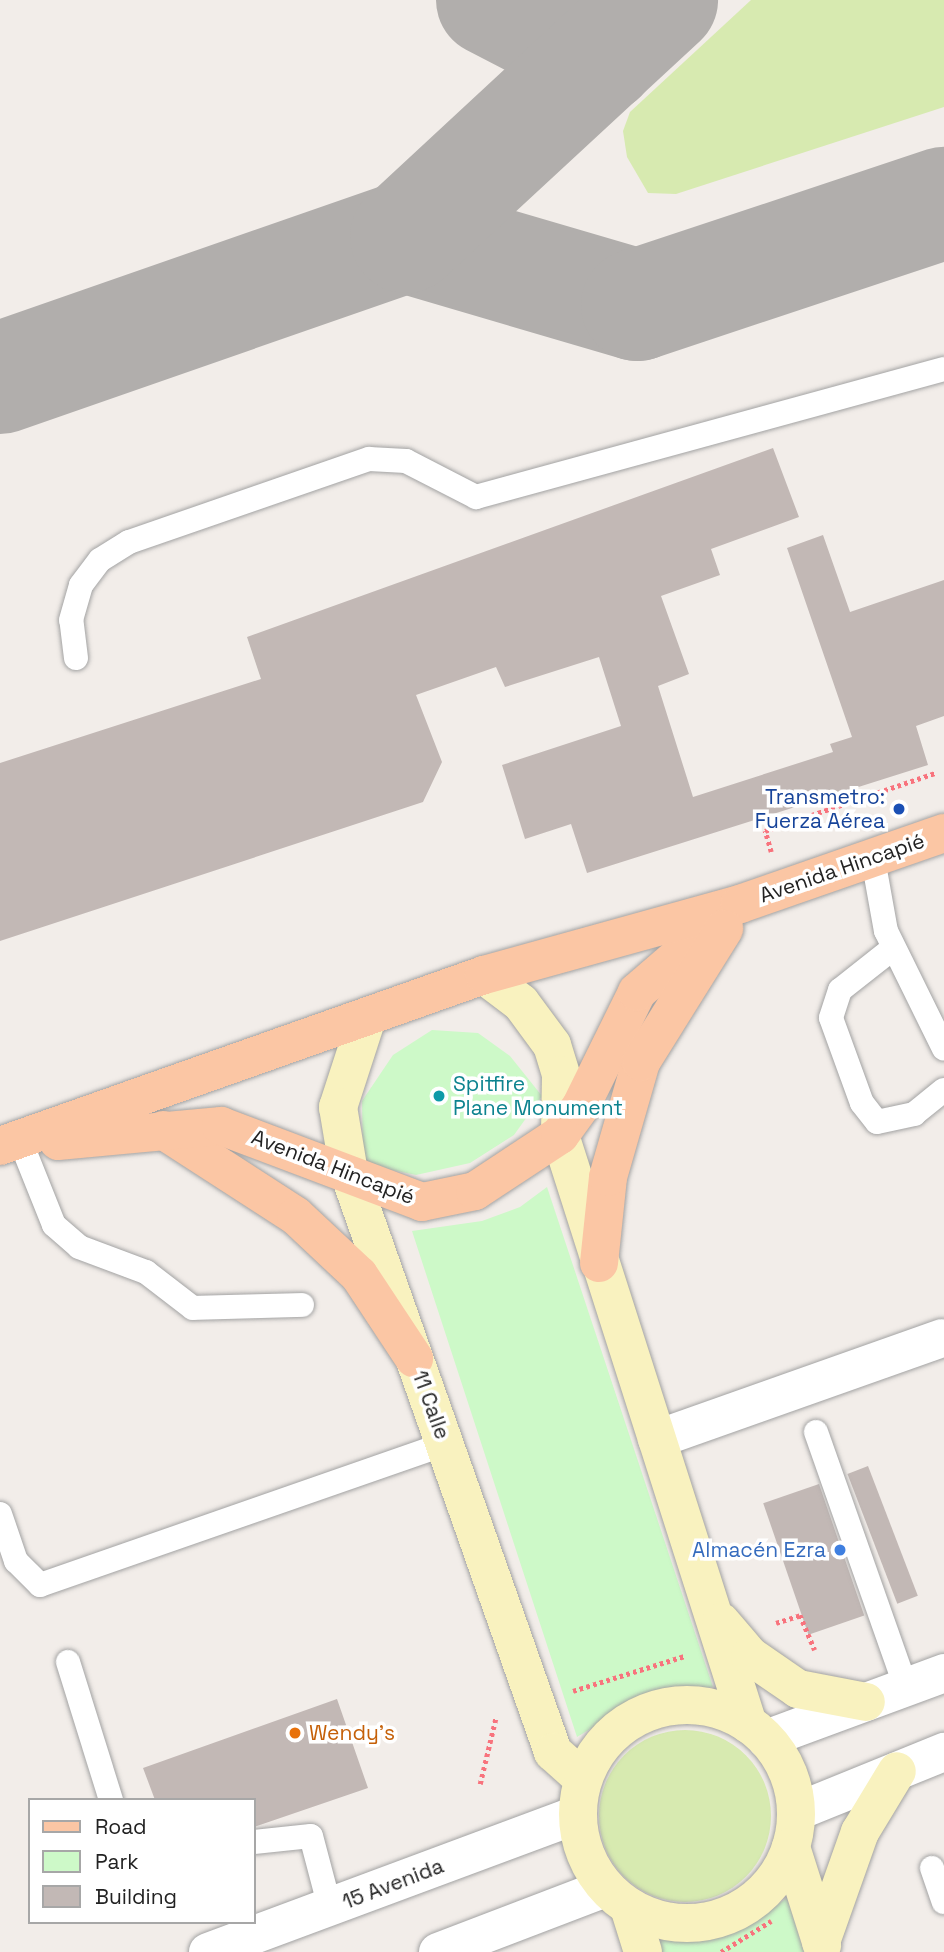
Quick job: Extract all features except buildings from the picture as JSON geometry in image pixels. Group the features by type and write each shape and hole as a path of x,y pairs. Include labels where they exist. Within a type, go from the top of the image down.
{"main road":[{"name":"Avenida Hincapié","path":"7,1146 484,975 740,904 944,833"},
{"name":"Avenida Hincapié","path":"7,1146 221,1126 422,1202 475,1191 560,1135 581,1106 637,992 740,904"},
{"path":"599,1263 608,1177 641,1062 740,904"},
{"path":"484,975 521,1003 552,1045 561,1074 560,1135 717,1627 757,1731 788,1773 793,1830 808,1899 823,1947"},
{"name":"11 Calle","path":"367,1018 338,1107 349,1175 553,1752 580,1797"},
{"path":"163,1130 296,1216 359,1275 414,1358"},
{"path":"717,1627 750,1656 798,1689 866,1702"},
{"path":"643,1952 617,1897 585,1854 580,1797 603,1743 633,1718 658,1709 711,1707 757,1731"},
{"path":"823,1947 860,1832 897,1770"},
{"path":"617,1897 659,1920 725,1917 754,1901 777,1877 793,1830"}],"street":[{"path":"657,1439 942,1338"},
{"path":"757,1731 866,1702 944,1672"},
{"path":"793,1830 897,1770 944,1752"},
{"name":"15 Avenida","path":"208,1952 330,1908 580,1797"},
{"path":"438,1952 617,1897"}],"lane":[{"path":"76,658 71,620 81,585 100,560 129,542 369,459 406,461 476,497 944,369"},
{"path":"873,859 892,948 944,1049"},
{"path":"892,948 840,990 831,1018 862,1103 877,1122 914,1114 944,1090"},
{"path":"7,1146 54,1225 79,1247 146,1272 193,1308 302,1305"},
{"path":"816,1432 906,1687"},
{"path":"0,1514 16,1561 40,1586 444,1444"},
{"path":"68,1662 110,1798"},
{"path":"256,1842 312,1836 330,1908"},
{"path":"932,1868 944,1902"}],"path":[{"path":"782,890 765,831 935,774"},
{"path":"480,1784 497,1714 536,1703 717,1627"},
{"path":"721,1952 808,1899"}],"green space":[{"path":"751,0 944,0 944,107 676,194 648,193 627,157 623,131 630,112"},
{"path":"432,1030 478,1033 510,1056 542,1096 514,1135 470,1163 416,1175 363,1164 362,1101 393,1055"},
{"path":"547,1187 713,1687 641,1698 577,1737 412,1231 482,1221 520,1207"},
{"path":"685,1730 718,1737 746,1755 764,1783 771,1816 764,1849 746,1877 718,1895 685,1902 652,1895 624,1877 606,1849 599,1816 606,1783 624,1755 652,1737"},
{"path":"787,1898 804,1952 656,1952 652,1939 692,1942 744,1926"}],"taxiway":[{"path":"492,0 601,57"},
{"path":"0,378 406,237 662,0"},
{"path":"406,237 637,305 944,203"}],"place":[{"name":"Transmetro: Fuerza Aérea","path":"899,809"},
{"name":"Spitfire Plane Monument","path":"439,1096"},
{"name":"Almacén Ezra","path":"840,1550"},
{"name":"Wendy's","path":"295,1733"}]}
